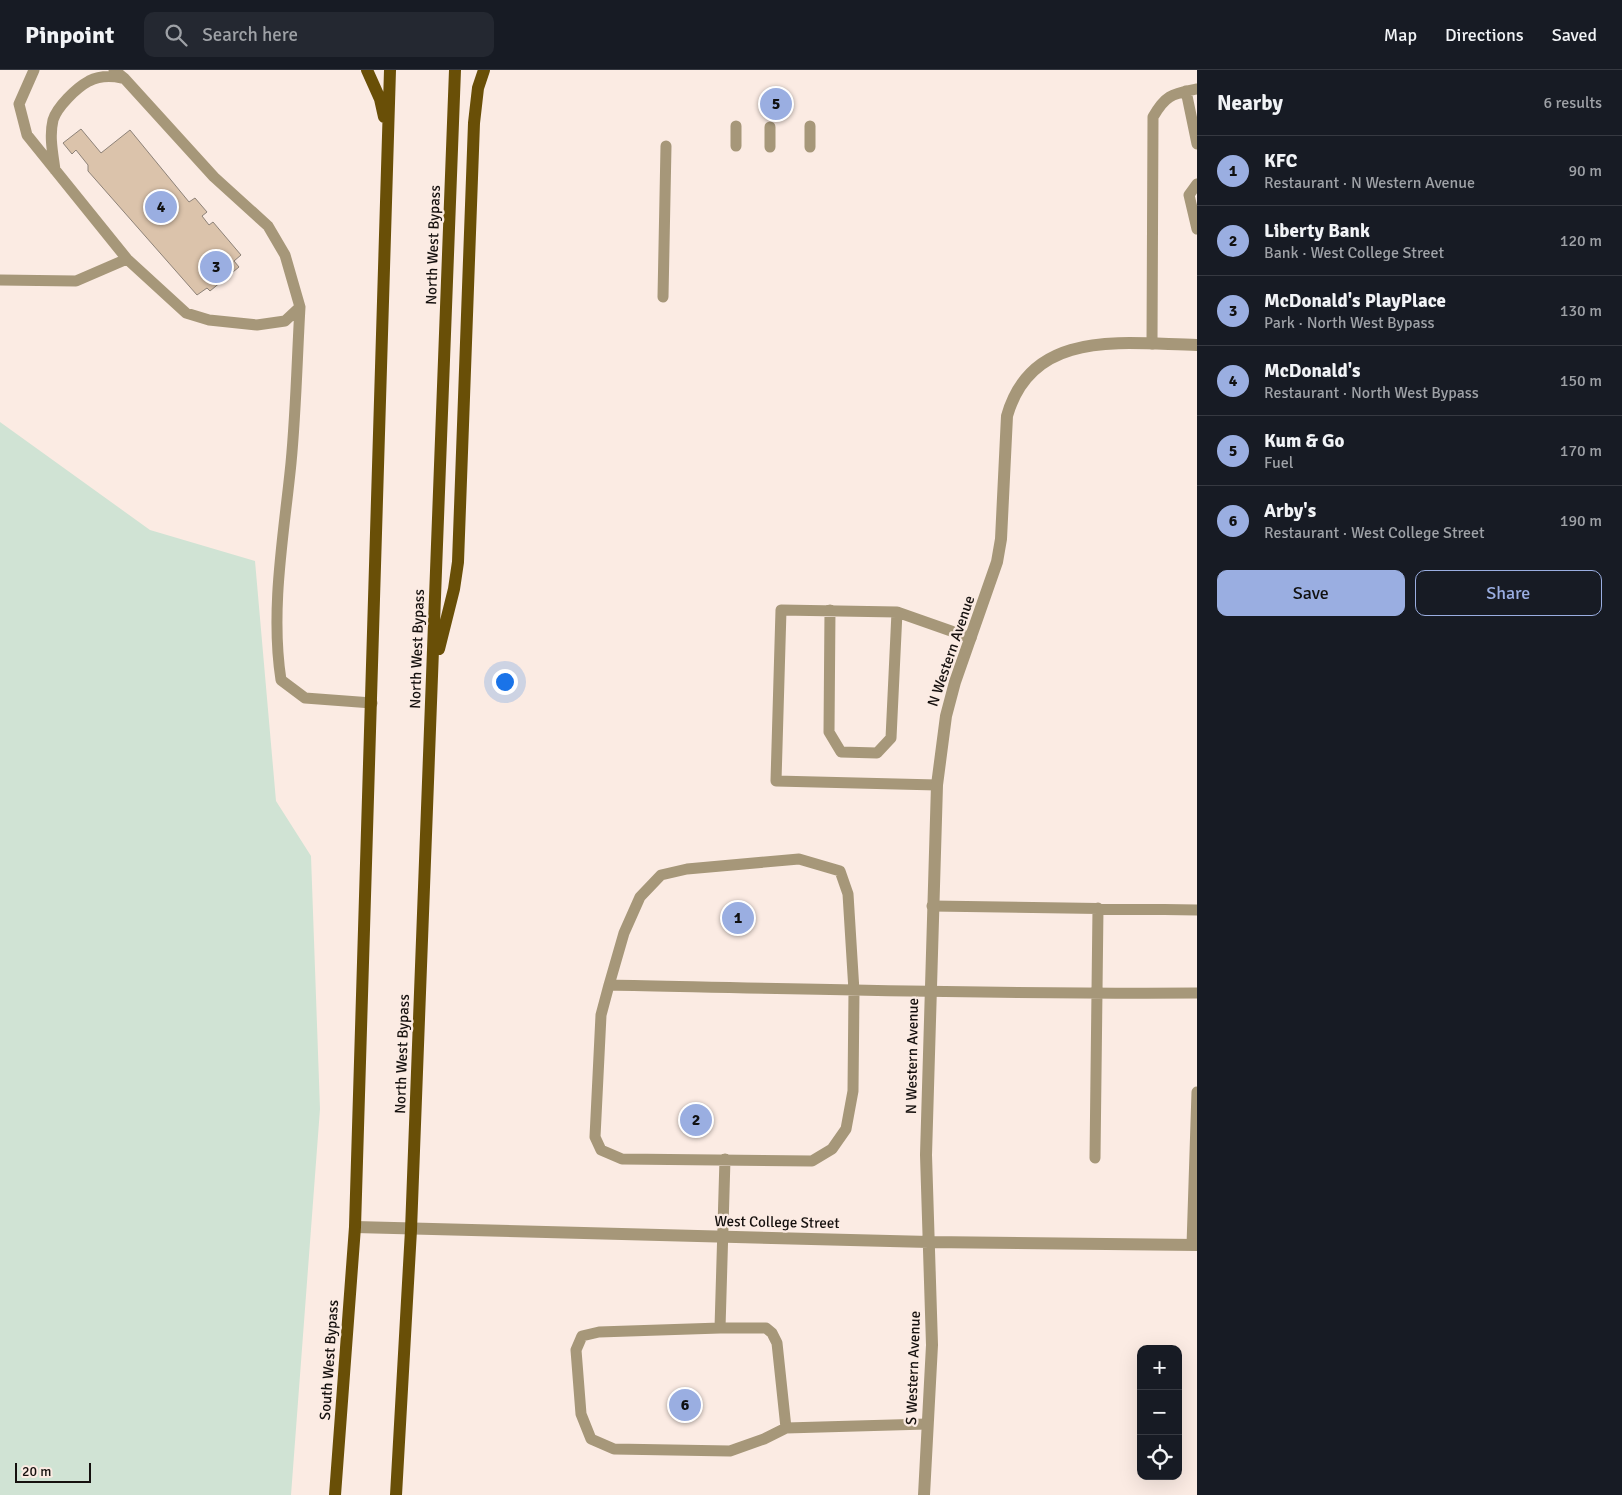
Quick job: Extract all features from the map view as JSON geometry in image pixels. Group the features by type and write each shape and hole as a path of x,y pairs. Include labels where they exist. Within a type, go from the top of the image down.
{"main road":[{"path":"367,70 380,99 388,135"},
{"path":"356,1228 390,70"},
{"name":"North West Bypass","path":"411,1230 455,70"},
{"path":"433,673 454,589 458,562 474,123 478,88 484,70"},
{"name":"South West Bypass","path":"334,1495 356,1228"},
{"path":"396,1495 411,1230"}],"street":[{"name":"N Western Avenue","path":"928,1242 926,1156 937,785 946,716 997,562 1001,539 1004,434 1012,396 1023,380 1035,368 1052,356 1071,348 1092,344 1197,345"},
{"name":"West College Street","path":"356,1228 928,1242 1195,1245"},
{"name":"S Western Avenue","path":"924,1495 932,1345 928,1242"}],"lane":[{"path":"34,70 31,72 19,104 27,135 127,259 186,312 209,320 257,325 285,321 300,306"},
{"path":"114,70 124,78 214,178 268,226 285,255 300,306 292,451 279,580 276,649 281,680 305,698 372,703"},
{"path":"55,170 51,138 53,120 60,105 88,81 110,76 124,78"},
{"path":"1152,344 1153,117 1161,103 1172,94 1192,90 1197,144"},
{"path":"736,126 736,146"},
{"path":"810,126 810,147"},
{"path":"770,127 770,147"},
{"path":"663,297 666,146"},
{"path":"1197,184 1189,195 1197,229"},
{"path":"0,280 76,281 127,259"},
{"path":"937,785 776,782 781,610 896,612 971,638"},
{"path":"830,610 829,732 841,752 877,753 891,738 896,612"},
{"path":"799,859 840,870 848,894 854,991 853,1091 846,1129 832,1149 812,1161 622,1159 601,1150 595,1137 601,1015 624,933 640,897 661,875 687,869 799,859"},
{"path":"932,906 1197,910"},
{"path":"1095,1158 1098,908"},
{"path":"609,985 854,991 1197,993"},
{"path":"1195,1245 1197,1092"},
{"path":"720,1328 725,1159"},
{"path":"786,1428 777,1343 772,1333 766,1328 599,1332 582,1336 576,1350 581,1414 591,1439 614,1448 730,1451 764,1439 786,1428 927,1424"}],"green space":[{"path":"0,422 150,530 255,561 276,801 311,856 320,1109 291,1495 0,1495"}],"building":[{"path":"81,129 101,153 130,130 189,202 195,198 207,212 202,216 209,225 213,222 241,255 234,261 239,267 210,291 207,288 197,295 88,171 88,165 76,150 72,154 63,143"}],"place":[{"name":"Kum & Go","path":"776,104"},
{"name":"McDonald's","path":"161,207"},
{"name":"McDonald's PlayPlace","path":"216,267"},
{"name":"KFC","path":"738,918"},
{"name":"Liberty Bank","path":"696,1120"},
{"name":"Arby's","path":"685,1405"}]}
